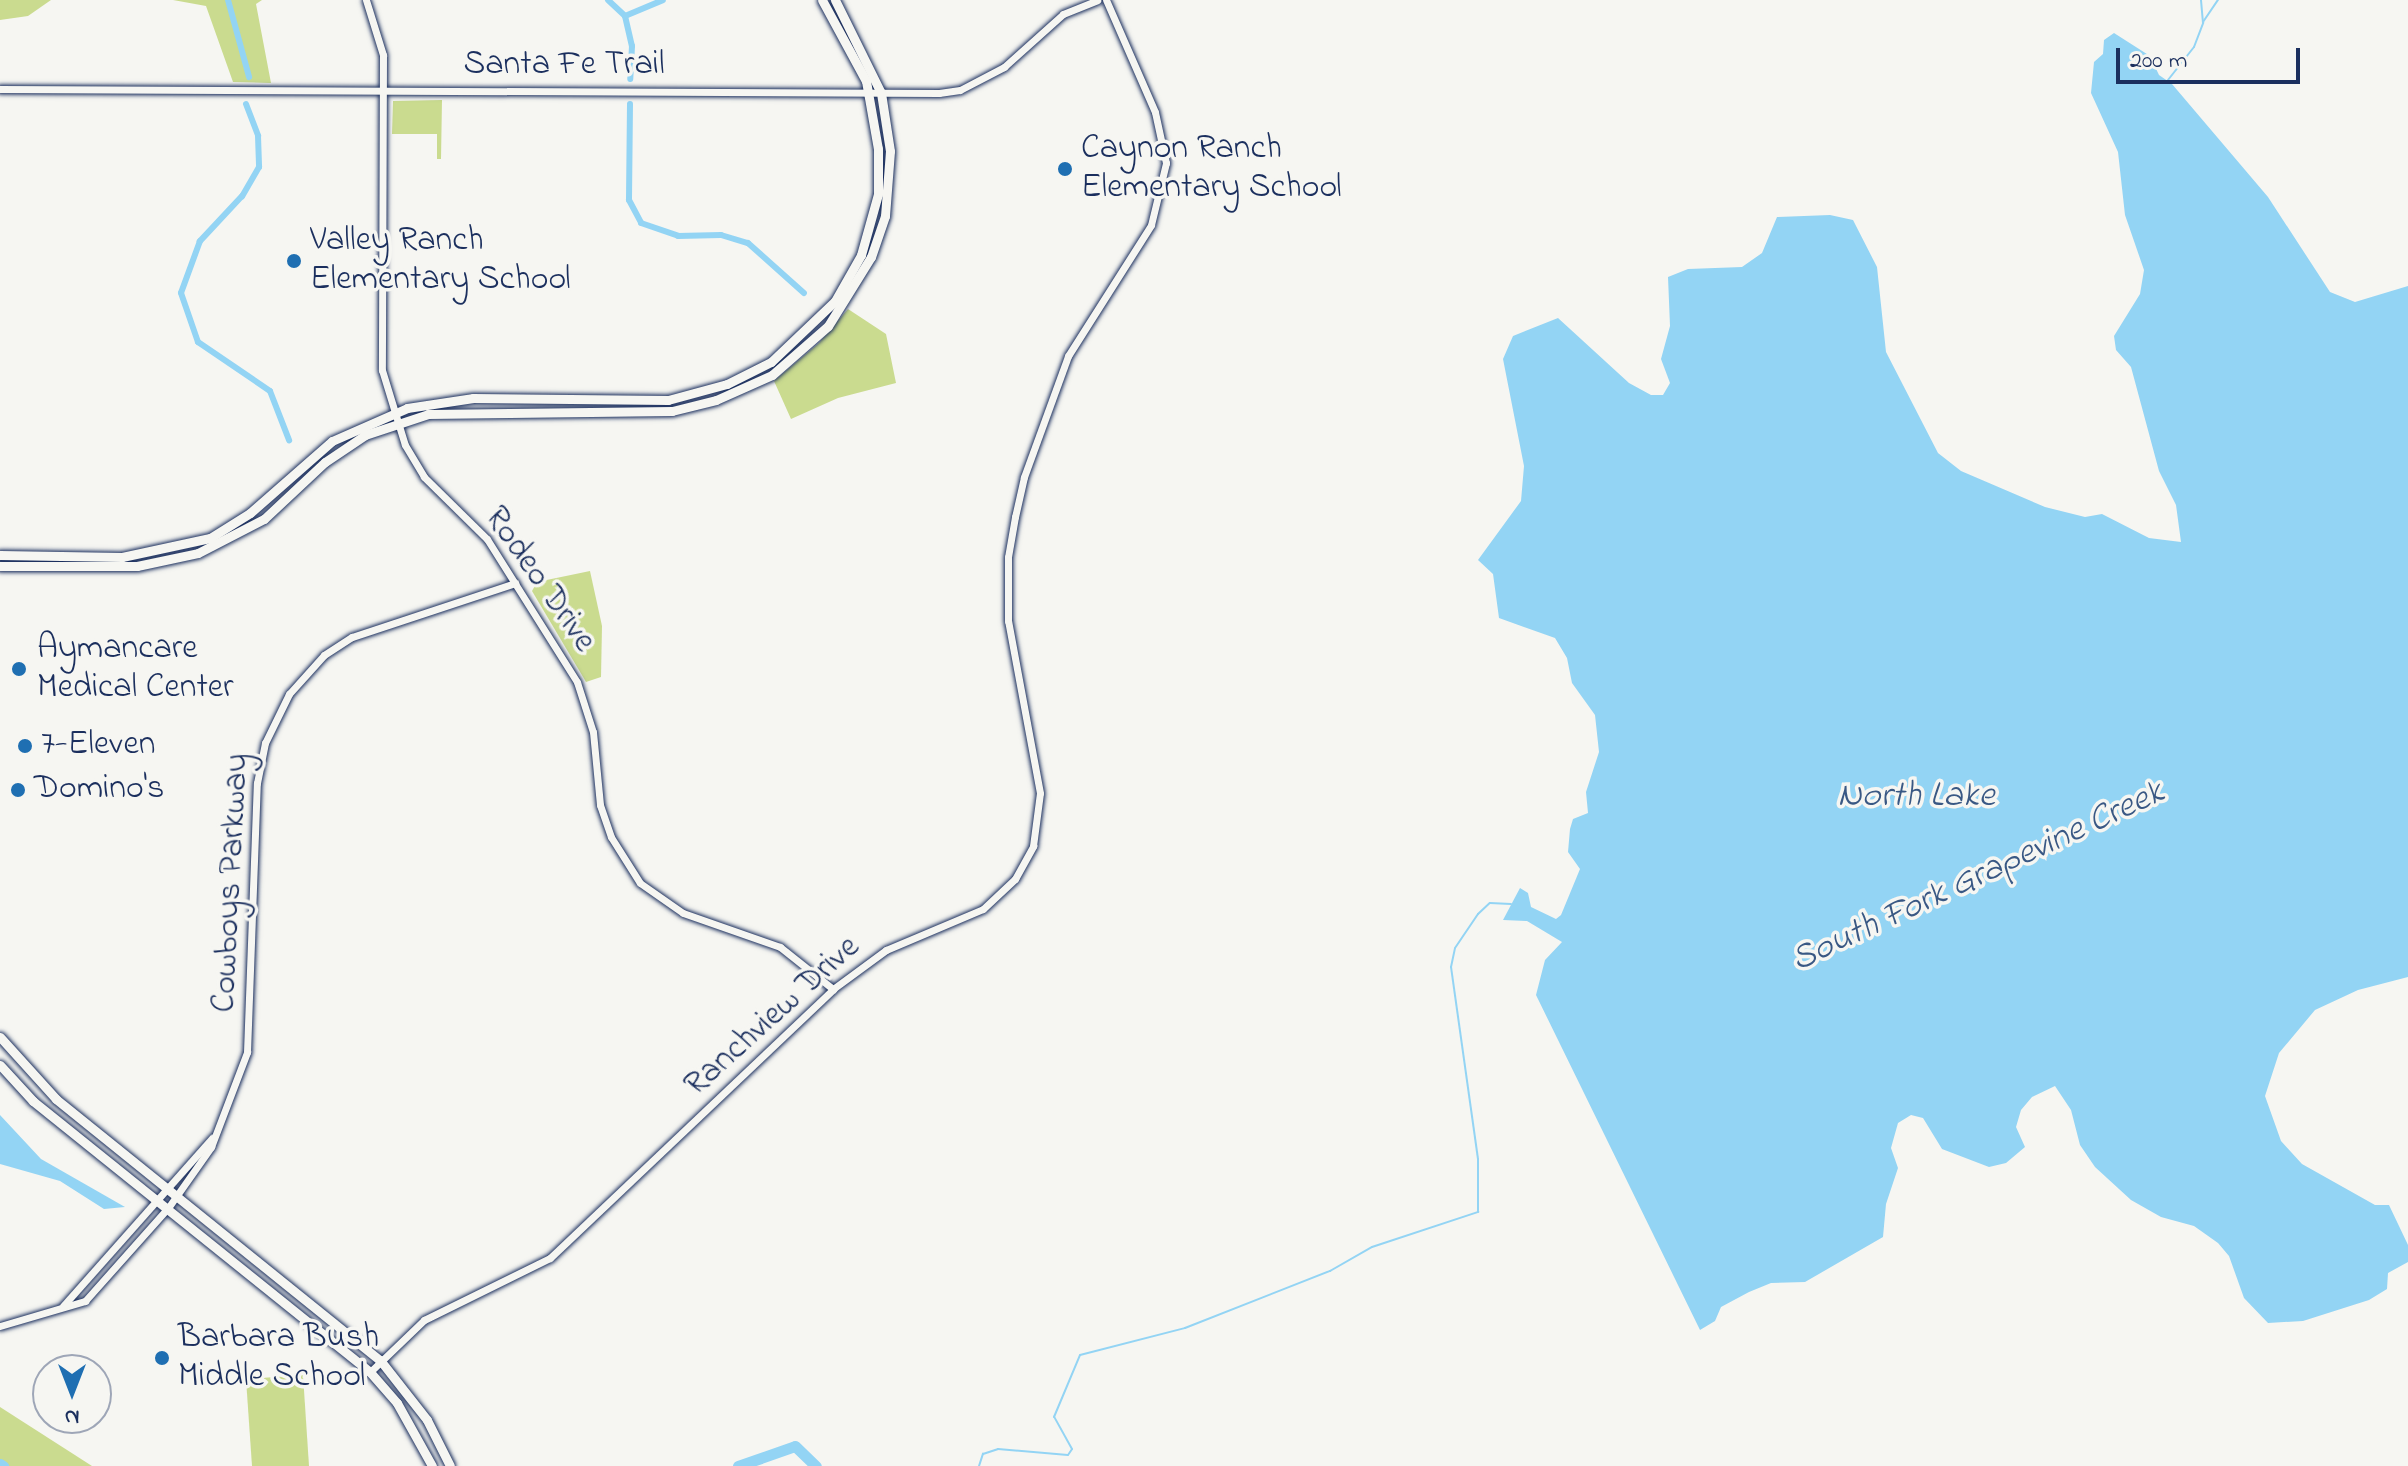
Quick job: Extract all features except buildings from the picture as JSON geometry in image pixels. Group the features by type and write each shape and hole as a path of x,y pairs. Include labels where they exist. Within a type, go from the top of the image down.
{"main road":[{"path":"217,540 318,452 353,429 447,400 645,401 695,394 755,370 793,346 835,301 861,255 876,208 878,149 869,93 858,61 822,0"},
{"path":"0,566 104,562 217,540 264,519 325,462 396,417 451,411 644,412 686,408 743,390 783,367 828,326 866,267 885,216 890,151 881,93 835,0"},
{"path":"525,399 525,411"},
{"path":"644,412 645,401"},
{"path":"0,555 104,562"},
{"path":"0,1037 37,1082 380,1360 427,1420 450,1466"},
{"path":"0,1065 33,1101 370,1372 397,1403 432,1466"}],"street":[{"name":"Rodeo Drive","path":"366,0 382,47 384,92 382,370 396,417 424,477 487,539 577,682 593,732 600,805 623,860 640,883 683,913 780,947 833,989"},
{"name":"Santa Fe Trail","path":"0,89 939,93 972,85 1020,55 1063,14 1097,0"},
{"name":"Ranchview Drive","path":"370,1372 431,1315 508,1282 557,1252 833,989 886,950 983,909 1015,879 1033,846 1040,793 1008,621 1008,557 1015,517 1024,477 1068,356 1151,225 1166,163 1155,112 1106,0"},
{"name":"Cowboys Parkway","path":"0,1326 85,1301 168,1208 207,1155 236,1089 250,1034 257,783 273,722 307,672 352,637 515,583"},
{"name":"Cowboys Parkway","path":"63,1306 212,1138"}],"green space":[{"path":"0,0 51,0 28,16 0,20"},
{"path":"173,0 262,0 256,4 271,83 233,82 206,6"},
{"path":"442,100 441,159 437,159 437,134 392,134 393,101"},
{"path":"848,309 886,334 896,383 838,398 791,419 774,381 819,343"},
{"path":"590,571 602,626 601,677 586,682 532,591 537,582"},
{"path":"303,1375 309,1466 252,1466 246,1379"},
{"path":"0,1407 32,1428 32,1434 42,1434 92,1466 0,1466"}],"water":[{"name":"North Lake","path":"2114,33 2150,56 2159,75 2172,84 2268,197 2330,292 2355,302 2408,286 2408,977 2358,990 2315,1010 2279,1053 2265,1096 2281,1141 2302,1164 2375,1205 2389,1205 2408,1245 2408,1262 2388,1273 2387,1289 2369,1300 2303,1321 2268,1323 2244,1298 2229,1256 2218,1243 2194,1226 2161,1217 2131,1200 2095,1167 2080,1145 2071,1110 2055,1086 2032,1097 2021,1110 2016,1127 2025,1147 2006,1163 1989,1167 1942,1149 1923,1118 1911,1115 1898,1123 1891,1148 1898,1168 1886,1204 1883,1237 1805,1282 1771,1283 1749,1292 1721,1307 1715,1321 1700,1330 1536,995 1545,960 1562,942 1527,921 1503,920 1520,888 1528,893 1531,907 1556,919 1561,915 1580,869 1568,852 1570,829 1573,819 1588,813 1586,792 1599,752 1595,715 1572,683 1567,658 1555,638 1499,618 1493,574 1478,560 1521,501 1524,466 1503,359 1513,336 1558,318 1629,383 1651,395 1663,395 1670,383 1661,359 1670,326 1668,277 1688,269 1742,267 1762,253 1777,217 1830,215 1853,220 1877,267 1886,352 1938,453 1961,471 2045,507 2085,517 2102,514 2149,538 2181,542 2176,505 2159,471 2131,367 2116,350 2114,336 2140,294 2144,270 2125,215 2118,152 2091,93 2094,62 2103,54 2104,40"},
{"path":"0,1115 41,1159 125,1207 104,1209 60,1181 0,1164"}],"waterway":[{"path":"228,0 249,77"},
{"path":"608,0 625,16 632,46 630,79"},
{"path":"625,16 663,0"},
{"path":"2168,80 2194,47 2203,23 2201,0"},
{"path":"2203,22 2218,0"},
{"path":"246,104 258,136 259,167 242,196 200,241 181,293 198,342 270,391 289,440"},
{"path":"630,104 629,200 641,223 678,236 721,235 748,243 804,293"},
{"name":"South Fork Grapevine Creek","path":"979,1466 983,1454 998,1449 1068,1455 1072,1449 1054,1417 1080,1355 1185,1328 1330,1271 1372,1247 1478,1212 1478,1159 1451,967 1455,948 1478,914 1490,903 1511,904"},
{"path":"738,1466 795,1446 816,1466"}],"place":[{"name":"Caynon Ranch Elementary School","path":"1065,169"},
{"name":"Valley Ranch Elementary School","path":"294,261"},
{"name":"Aymancare Medical Center","path":"19,669"},
{"name":"7-Eleven","path":"25,746"},
{"name":"Domino's","path":"18,790"},
{"name":"Barbara Bush Middle School","path":"162,1358"}]}
